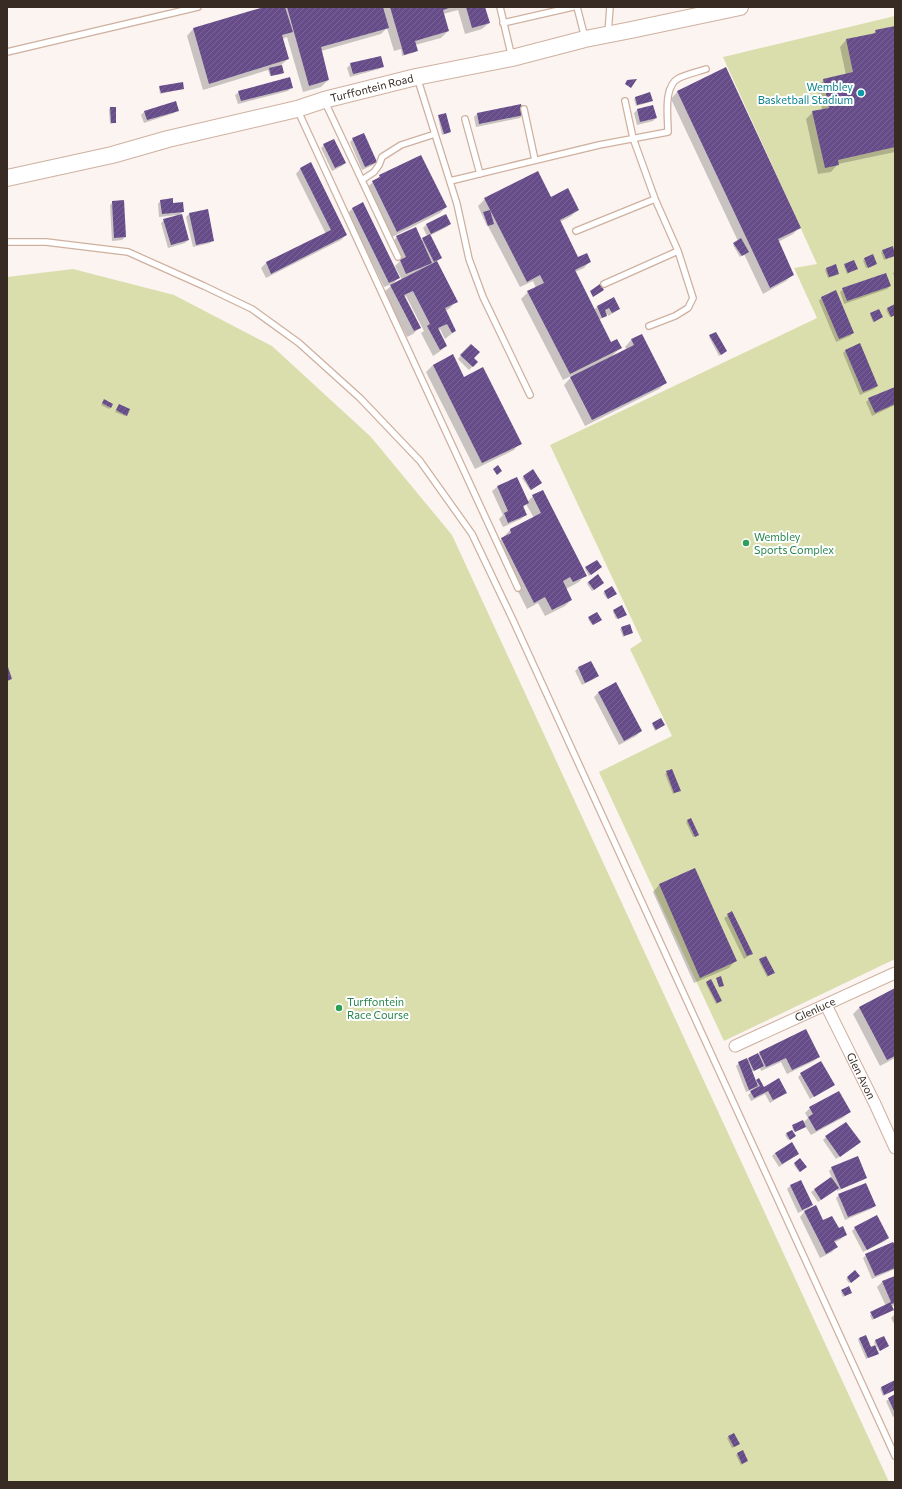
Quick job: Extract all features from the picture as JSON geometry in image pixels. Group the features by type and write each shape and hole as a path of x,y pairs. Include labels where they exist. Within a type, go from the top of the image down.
{"street":[{"name":"Turffontein Road","path":"7,178 112,155 168,139 298,109 324,100 416,77 512,58 585,39 740,7"},
{"name":"Glenluce","path":"734,1046 895,973"},
{"name":"Glen Avon","path":"826,1005 895,1148"}],"lane":[{"path":"7,52 198,7"},
{"path":"500,7 512,58"},
{"path":"503,23 573,7"},
{"path":"577,7 585,39"},
{"path":"608,34 610,7"},
{"path":"450,181 599,145 668,132 668,97 671,84 678,78 706,69"},
{"path":"416,77 457,204 472,265 484,297 530,395"},
{"path":"324,100 398,257"},
{"path":"625,101 633,138 655,199 678,251 693,298 688,308 675,316 649,326"},
{"path":"298,109 518,588"},
{"path":"524,109 535,160"},
{"path":"465,119 480,174"},
{"path":"362,180 374,172 382,157 401,145 435,134"},
{"path":"576,232 655,199"},
{"path":"7,242 46,242 128,252 252,309 299,343 360,398 420,461 472,534 512,618 895,1456"},
{"path":"604,284 678,251"}],"green space":[{"name":"Wembley Sports Complex","path":"895,16 895,959 724,1041 599,772 672,736 630,649 642,641 550,445 817,318 794,268 817,264 723,57"},
{"name":"Turffontein Race Course","path":"73,269 174,295 272,346 371,437 452,535 889,1482 7,1482 7,277"}],"building":[{"path":"264,7 285,7 293,32 282,35 289,59 209,84 193,28"},
{"path":"287,7 383,7 389,28 321,47 329,80 309,86"},
{"path":"390,7 452,7 443,10 449,31 415,41 418,51 404,55"},
{"path":"466,7 485,7 490,23 472,28"},
{"name":"Wembley Basketball Stadium","path":"895,26 895,147 838,160 839,165 825,168 812,111 829,108 823,79 853,72 846,39 876,33 875,30"},
{"path":"381,56 384,67 353,74 350,63"},
{"path":"282,65 284,73 271,76 269,68"},
{"path":"726,67 801,228 778,239 794,275 770,288 677,91"},
{"path":"290,77 293,88 241,101 238,91"},
{"path":"637,79 631,88 625,84 627,80"},
{"path":"183,82 184,89 161,93 159,86"},
{"path":"650,92 653,101 637,105 635,97"},
{"path":"176,101 179,111 147,120 144,111"},
{"path":"521,104 524,115 479,124 477,113"},
{"path":"653,105 657,118 640,122 637,109"},
{"path":"110,107 116,107 116,123 111,123"},
{"path":"446,113 451,132 444,134 438,115"},
{"path":"364,133 377,162 365,167 352,138"},
{"path":"334,139 346,163 335,168 323,144"},
{"path":"421,155 447,207 397,232 372,181 380,177 379,175"},
{"path":"311,162 347,235 271,274 266,262 331,230 300,168"},
{"path":"538,171 551,197 568,188 579,210 560,220 578,257 587,253 591,262 575,270 611,342 617,339 622,348 570,374 527,291 544,283 540,275 527,282 484,198"},
{"path":"173,198 173,203 183,202 184,212 162,214 160,200"},
{"path":"124,200 126,237 114,238 112,201"},
{"path":"363,202 400,278 389,283 352,208"},
{"path":"208,209 214,241 196,245 189,213"},
{"path":"490,210 494,224 488,226 483,212"},
{"path":"182,214 189,240 171,245 163,219"},
{"path":"446,214 451,224 431,234 426,224"},
{"path":"416,227 432,263 406,274 400,260 406,257 396,236"},
{"path":"430,234 442,258 434,262 422,238"},
{"path":"741,238 749,252 742,256 733,243"},
{"path":"893,246 895,256 886,259 882,250"},
{"path":"873,254 877,264 868,268 864,258"},
{"path":"854,260 858,269 848,273 844,264"},
{"path":"437,261 458,302 445,308 456,331 452,333 447,324 438,328 447,346 440,350 427,326 430,324 413,291 404,295 421,328 414,331 390,285"},
{"path":"836,264 839,274 829,277 826,268"},
{"path":"886,273 891,286 847,301 842,288"},
{"path":"600,284 604,290 593,297 590,291"},
{"path":"836,290 854,333 839,339 821,297"},
{"path":"614,297 620,309 612,313 609,308 605,310 607,316 602,318 597,306"},
{"path":"895,304 895,315 891,317 887,308"},
{"path":"879,309 883,317 874,322 870,313"},
{"path":"716,332 727,351 721,355 709,335"},
{"path":"642,334 667,383 592,420 570,377 634,345 631,339"},
{"path":"860,343 878,386 863,392 845,350"},
{"path":"471,344 480,352 474,358 478,362 473,367 460,355"},
{"path":"453,354 464,377 483,367 522,444 482,463 433,365"},
{"path":"895,387 895,404 875,413 868,398"},
{"path":"104,399 113,404 111,408 102,403"},
{"path":"119,404 130,409 127,416 116,410"},
{"path":"498,465 502,471 497,475 493,469"},
{"path":"533,469 542,483 531,490 523,476"},
{"path":"517,477 529,503 523,506 527,515 508,523 504,513 508,511 497,486"},
{"path":"543,490 587,576 573,582 570,577 563,581 572,600 552,610 545,597 534,603 501,538 511,533 510,529 541,513 532,495"},
{"path":"597,560 602,567 591,575 585,567"},
{"path":"598,574 604,583 594,590 588,582"},
{"path":"612,586 617,594 608,599 604,591"},
{"path":"622,605 627,615 618,619 613,610"},
{"path":"597,612 602,620 593,625 588,617"},
{"path":"630,624 633,633 624,636 621,627"},
{"path":"591,661 599,676 585,683 578,667"},
{"path":"7,664 12,679 7,681"},
{"path":"616,682 642,731 624,741 598,692"},
{"path":"661,718 665,725 656,730 652,723"},
{"path":"672,769 681,791 674,793 666,771"},
{"path":"691,818 699,835 695,837 687,820"},
{"path":"695,868 737,961 700,978 659,884"},
{"path":"732,911 753,954 747,956 727,914"},
{"path":"766,956 775,973 768,976 759,959"},
{"path":"721,976 724,986 719,987 716,978"},
{"path":"711,979 722,1001 717,1003 706,982"},
{"path":"895,988 895,1056 887,1060 859,1007"},
{"path":"806,1029 820,1057 792,1070 786,1058 766,1067 759,1052"},
{"path":"758,1053 764,1066 754,1071 748,1058"},
{"path":"747,1058 758,1086 749,1090 738,1062"},
{"path":"821,1061 835,1085 814,1097 800,1073"},
{"path":"759,1078 764,1087 779,1078 787,1093 773,1100 768,1091 754,1098 750,1091 760,1086 756,1080"},
{"path":"839,1091 851,1112 816,1131 808,1117 813,1114 809,1107"},
{"path":"803,1120 806,1127 795,1132 792,1125"},
{"path":"846,1122 861,1142 840,1157 825,1136"},
{"path":"792,1130 796,1136 790,1140 786,1133"},
{"path":"792,1142 799,1154 782,1164 775,1153"},
{"path":"858,1156 867,1178 841,1189 831,1167"},
{"path":"800,1158 807,1167 800,1172 794,1163"},
{"path":"831,1177 839,1188 821,1200 814,1189"},
{"path":"801,1180 813,1205 802,1210 790,1185"},
{"path":"866,1183 876,1206 848,1217 838,1194"},
{"path":"816,1205 823,1220 832,1216 839,1228 843,1226 847,1235 834,1241 838,1247 826,1254 804,1211"},
{"path":"877,1215 889,1238 867,1250 854,1227"},
{"path":"893,1242 895,1245 895,1268 875,1276 865,1254"},
{"path":"855,1270 860,1276 851,1283 847,1277"},
{"path":"895,1276 895,1303 891,1304 894,1310 874,1319 870,1312 891,1302 882,1281"},
{"path":"849,1286 852,1293 845,1296 841,1290"},
{"path":"866,1335 871,1347 875,1345 879,1354 868,1358 859,1338"},
{"path":"884,1336 889,1346 880,1351 875,1340"},
{"path":"895,1380 895,1390 884,1395 881,1387"},
{"path":"895,1394 895,1413 888,1398"},
{"path":"734,1433 740,1444 734,1447 728,1436"},
{"path":"743,1450 748,1461 742,1464 737,1453"}],"place":[{"name":"Wembley Basketball Stadium","path":"861,93"},
{"name":"Wembley Sports Complex","path":"746,543"},
{"name":"Turffontein Race Course","path":"339,1008"}]}
